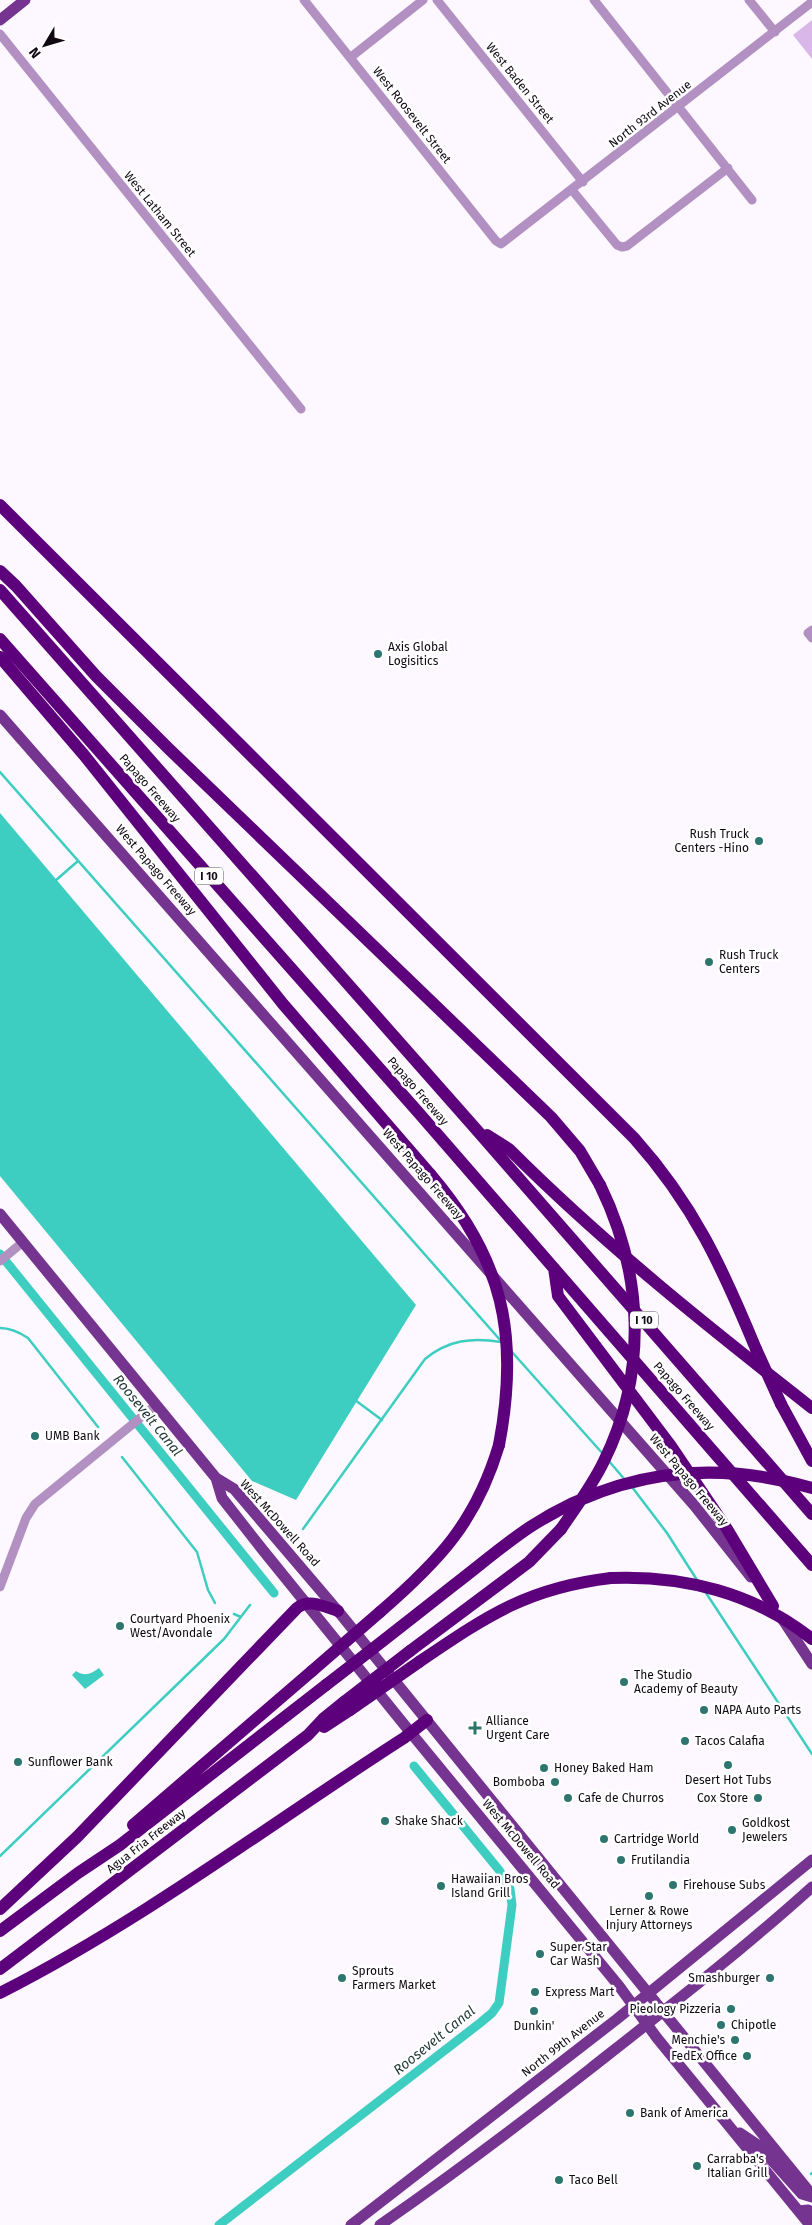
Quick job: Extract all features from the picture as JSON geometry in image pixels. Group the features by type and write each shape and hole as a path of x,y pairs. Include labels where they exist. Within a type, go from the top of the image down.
{"highway":[{"path":"0,505 634,1138 670,1181 705,1235 728,1281 781,1404 812,1461"},
{"path":"0,571 16,586 96,676 168,748 551,1117 580,1151 600,1185 615,1218 626,1252 636,1315 635,1354 628,1397 610,1448 589,1489 561,1529 528,1562 410,1651 347,1706"},
{"name":"Papago Freeway","path":"0,590 475,1128 812,1514"},
{"name":"Papago Freeway","path":"0,639 554,1268 812,1565"},
{"path":"0,657 84,755 283,1004 430,1174 466,1220 491,1270 498,1293 506,1334 508,1379 500,1445 480,1495 455,1538 420,1577 196,1773 116,1838 78,1873"},
{"path":"475,1128 508,1149 642,1272 812,1408"},
{"path":"554,1268 558,1296 671,1446 727,1529 774,1606"},
{"path":"0,1931 78,1873 120,1845 511,1540 544,1518 594,1493 641,1479 700,1472 762,1475 812,1488"},
{"path":"347,1706 419,1662 479,1621 522,1599 570,1584 611,1578 669,1579 727,1593 776,1614 812,1639"},
{"path":"0,1908 52,1861 297,1608 306,1603 312,1603 338,1611"},
{"name":"Agua Fria Freeway","path":"0,1968 347,1706"},
{"path":"0,1993 53,1964 166,1895 258,1836 411,1733 427,1720"}],"main road":[{"path":"0,20 25,0"},
{"name":"West Papago Freeway","path":"0,715 688,1498 774,1606 812,1664"},
{"name":"West McDowell Road","path":"0,1214 216,1478 234,1489 338,1611 812,2196"},
{"name":"West McDowell Road","path":"216,1478 222,1498 411,1733 634,2005 810,2225"},
{"name":"North 99th Avenue","path":"351,2225 648,1994 812,1860"},
{"path":"380,2225 458,2171 648,2024 766,1928 812,1887"},
{"path":"730,2127 758,2145 802,2194 812,2196"},
{"path":"799,2211 808,2210 812,2212"}],"street":[{"name":"West Roosevelt Street","path":"304,0 496,241 502,244"},
{"path":"351,57 424,0"},
{"name":"West Baden Street","path":"437,0 583,182"},
{"path":"594,0 752,200"},
{"path":"750,0 775,32"},
{"name":"North 93rd Avenue","path":"502,244 680,107 812,2"},
{"name":"West Latham Street","path":"0,34 301,409"},
{"path":"572,190 617,245 622,247 627,246 728,168"},
{"path":"0,1261 23,1242"},
{"path":"0,1587 30,1510 41,1498 156,1405"}],"shaded area":[{"path":"812,20 812,59 793,35"},
{"path":"0,813 416,1305 296,1500 252,1481 0,1176"},
{"path":"99,1668 104,1675 85,1689 72,1675 76,1671 88,1674"}],"waterway":[{"path":"0,772 501,1341"},
{"path":"55,881 78,861"},
{"name":"Roosevelt Canal","path":"0,1254 274,1593"},
{"path":"0,1328 15,1331 28,1338 98,1427"},
{"path":"303,1529 425,1359 452,1344 470,1340 501,1342"},
{"path":"512,1352 603,1454"},
{"path":"355,1400 382,1420"},
{"path":"122,1457 197,1552 208,1590 215,1603"},
{"path":"608,1460 626,1481"},
{"path":"632,1487 667,1533 697,1580"},
{"path":"706,1593 812,1754"},
{"path":"0,1856 224,1639 250,1605"},
{"path":"234,1614 241,1617"},
{"name":"Roosevelt Canal","path":"219,2225 480,2023 492,2013 499,2003 512,1905 510,1889 499,1870 414,1766"}],"place":[{"name":"Axis Global Logisitics","path":"378,654"},
{"name":"Rush Truck Centers -Hino","path":"759,841"},
{"name":"Rush Truck Centers","path":"709,962"},
{"name":"UMB Bank","path":"35,1436"},
{"name":"Courtyard Phoenix West/Avondale","path":"120,1626"},
{"name":"The Studio Academy of Beauty","path":"624,1682"},
{"name":"NAPA Auto Parts","path":"704,1710"},
{"name":"Alliance Urgent Care","path":"475,1728"},
{"name":"Tacos Calafia","path":"685,1741"},
{"name":"Sunflower Bank","path":"18,1762"},
{"name":"Desert Hot Tubs","path":"728,1765"},
{"name":"Honey Baked Ham","path":"544,1768"},
{"name":"Bomboba","path":"555,1782"},
{"name":"Cafe de Churros","path":"568,1798"},
{"name":"Cox Store","path":"758,1798"},
{"name":"Shake Shack","path":"385,1821"},
{"name":"Goldkost Jewelers","path":"732,1830"},
{"name":"Cartridge World","path":"604,1839"},
{"name":"Frutilandia","path":"621,1860"},
{"name":"Firehouse Subs","path":"673,1885"},
{"name":"Hawaiian Bros Island Grill","path":"441,1886"},
{"name":"Lerner & Rowe Injury Attorneys","path":"649,1896"},
{"name":"Super Star Car Wash","path":"540,1954"},
{"name":"Sprouts Farmers Market","path":"342,1978"},
{"name":"Smashburger","path":"770,1978"},
{"name":"Express Mart","path":"535,1992"},
{"name":"Pieology Pizzeria","path":"731,2009"},
{"name":"Dunkin'","path":"534,2011"},
{"name":"Chipotle","path":"721,2025"},
{"name":"Menchie's","path":"735,2040"},
{"name":"FedEx Office","path":"747,2056"},
{"name":"Bank of America","path":"630,2113"},
{"name":"Carrabba's Italian Grill","path":"697,2166"},
{"name":"Taco Bell","path":"559,2180"}]}
